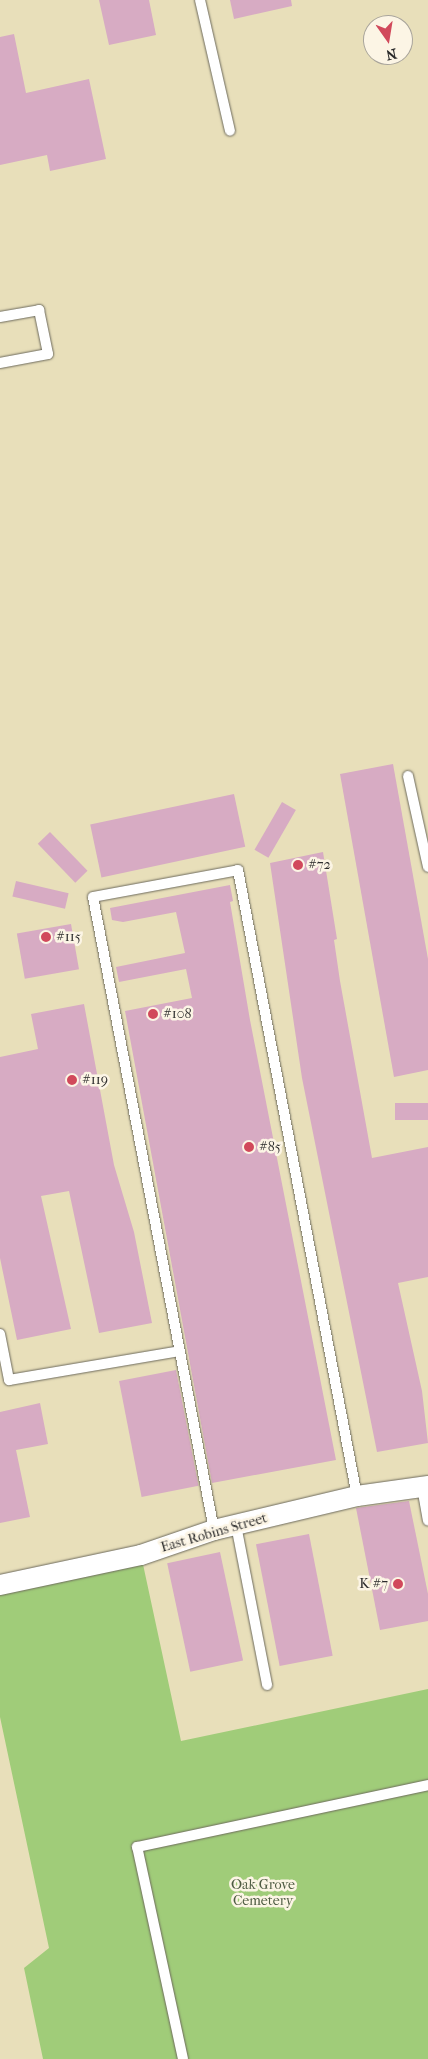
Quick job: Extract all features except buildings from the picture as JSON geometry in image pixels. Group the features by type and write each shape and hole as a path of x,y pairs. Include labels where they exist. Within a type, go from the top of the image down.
{"street":[{"name":"East Robins Street","path":"0,1585 141,1554 214,1530 357,1496 425,1486"}],"lane":[{"path":"200,0 230,130"},
{"path":"0,317 39,310 48,354 0,363"},
{"path":"408,776 428,867"},
{"path":"214,1530 93,897 238,870 357,1496"},
{"path":"0,1334 9,1380 180,1351"},
{"path":"425,1486 428,1520"},
{"path":"236,1525 267,1684"},
{"path":"183,2059 138,1847 428,1786"}],"green space":[{"name":"Oak Grove Cemetery","path":"141,1555 181,1741 428,1689 428,2059 43,2059 24,1968 49,1948 0,1717 0,1585"}],"place":[{"name":"#72","path":"298,865"},
{"name":"#115","path":"46,937"},
{"name":"#108","path":"153,1014"},
{"name":"#119","path":"72,1080"},
{"name":"#85","path":"249,1147"},
{"name":"K #7","path":"398,1584"}]}
